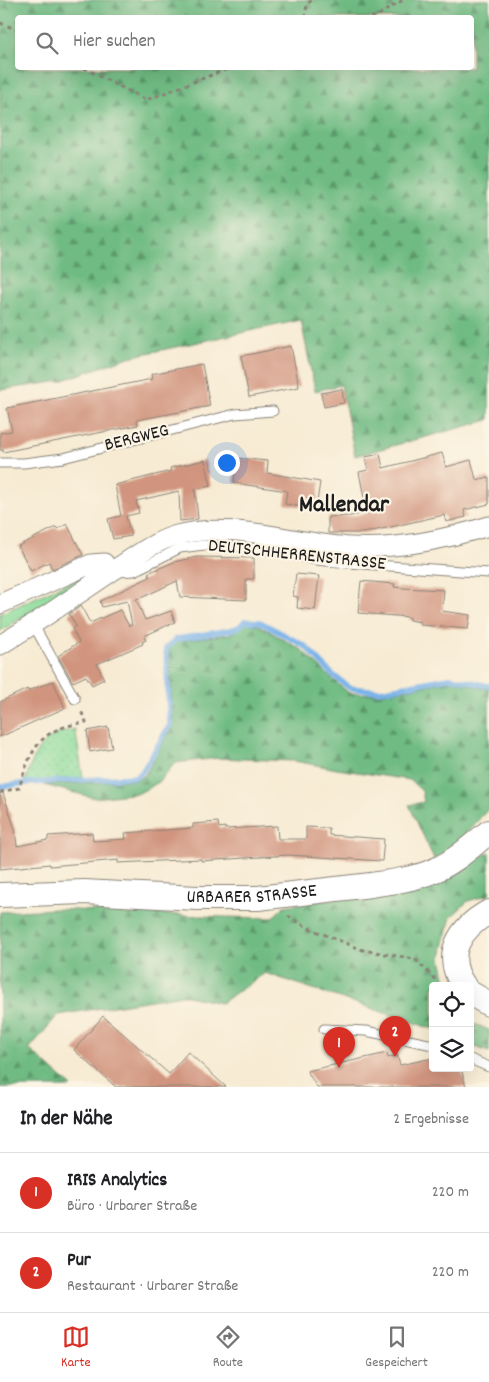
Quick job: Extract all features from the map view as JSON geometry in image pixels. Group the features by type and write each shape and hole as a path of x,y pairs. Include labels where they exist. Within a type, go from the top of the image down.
{"street":[{"name":"DEUTSCHHERRENSTRASSE","path":"0,646 144,550 177,535 207,531 252,532 351,548 407,546 489,526"},
{"path":"0,604 92,564 104,563 111,572"},
{"name":"URBARER STRASSE","path":"0,895 84,892 197,898 258,898 371,885 435,870 449,862 489,832"},
{"path":"463,982 454,962 454,950 466,928 476,919 489,912"},
{"path":"474,993 489,1004"}],"lane":[{"name":"BERGWEG","path":"0,463 24,463 63,458 235,414 273,411"},
{"name":"DEUTSCHHERRENSTRASSE","path":"111,572 134,571 180,548 204,544 282,552 315,560 489,573"},
{"path":"32,624 74,699"},
{"path":"324,1030 366,1031 429,1044"},
{"path":"474,1061 489,1067"}],"path":[{"path":"305,15 307,4 312,0"},
{"path":"378,15 403,0"},
{"path":"0,23 15,29"},
{"path":"88,70 146,100 225,70"},
{"path":"0,792 19,788 31,755 39,743 48,734 60,728 86,722 83,715"},
{"path":"258,898 308,928 363,950 415,959 438,982"}],"green space":[{"path":"0,0 489,0 489,420 355,456 341,385 315,391 301,320 129,357 61,381 0,390"},
{"path":"91,572 94,575 0,631 0,614"},
{"path":"247,623 258,625 302,650 349,693 380,694 449,681 489,689 489,808 453,848 434,859 409,805 424,802 422,791 410,780 294,761 218,758 175,763 159,782 139,793 95,798 44,785 137,780 145,775 173,725 169,648 178,641 230,634"},
{"path":"75,729 83,778 25,781 41,746 54,736"},
{"path":"489,852 489,895 468,901 451,917 441,958 444,982 429,982 429,1028 265,973 221,1003 182,995 58,1015 29,1049 72,1087 0,1087 0,912 55,909 272,918 284,906 426,886 446,878"},
{"path":"474,1024 489,1030 489,1052 474,1046"}],"building":[{"path":"291,346 299,387 249,397 241,356"},
{"path":"202,364 210,406 137,420 138,425 3,452 3,450 0,450 0,433 12,431 7,408 152,379 151,374"},
{"path":"342,389 344,403 324,407 321,393"},
{"path":"442,453 446,467 471,460 477,480 489,477 489,504 464,510 466,517 446,522 444,515 364,533 328,533 328,517 367,513 359,472 368,470 365,457 380,454 383,468"},
{"path":"236,458 268,461 267,473 320,482 316,509 285,504 287,491 234,483"},
{"path":"205,460 211,486 195,489 198,519 180,521 179,491 136,501 139,513 126,516 131,536 113,539 108,519 121,516 115,485 171,471 170,468"},
{"path":"67,524 83,555 52,569 49,562 31,571 18,546 56,527 58,529"},
{"path":"197,557 254,558 254,579 246,579 246,600 180,597 177,581 136,599 145,620 171,611 175,622 144,636 146,640 142,642 143,644 97,664 104,679 92,685 86,676 73,682 58,656 79,642 72,629 76,626 69,614 81,606 90,623 120,610 129,626 132,625 127,601 102,607 100,601 150,577 148,573 174,562"},
{"path":"296,574 319,576 315,610 297,608 298,597 293,596"},
{"path":"361,581 395,584 394,587 403,588 444,590 442,611 470,615 468,629 420,625 421,622 409,620 409,617 358,613"},
{"path":"53,681 65,708 0,737 0,702 27,689 28,691"},
{"path":"108,727 112,748 90,752 87,731"},
{"path":"0,793 3,793 15,829 17,846 48,840 48,836 92,833 93,841 126,839 125,833 193,828 193,824 218,822 219,828 225,827 225,829 277,826 278,839 306,839 306,827 329,828 329,835 384,839 382,861 289,855 201,861 201,859 118,863 118,860 0,869"},
{"path":"103,1016 169,1074 188,1052 226,1087 116,1087 74,1050"},
{"path":"387,1053 388,1058 397,1055 400,1065 429,1059 429,1072 462,1072 466,1087 317,1087 307,1071"}],"waterway":[{"path":"0,787 26,783 136,777 142,772 170,725 166,648 177,639 230,630 239,627 245,621 260,622 305,646 333,675 350,688 380,691 449,678 489,686"}],"place":[{"name":"Pur","path":"395,1057"},
{"name":"IRIS Analytics","path":"339,1068"}],"district":[{"name":"Mallendar","path":"344,506"}]}
